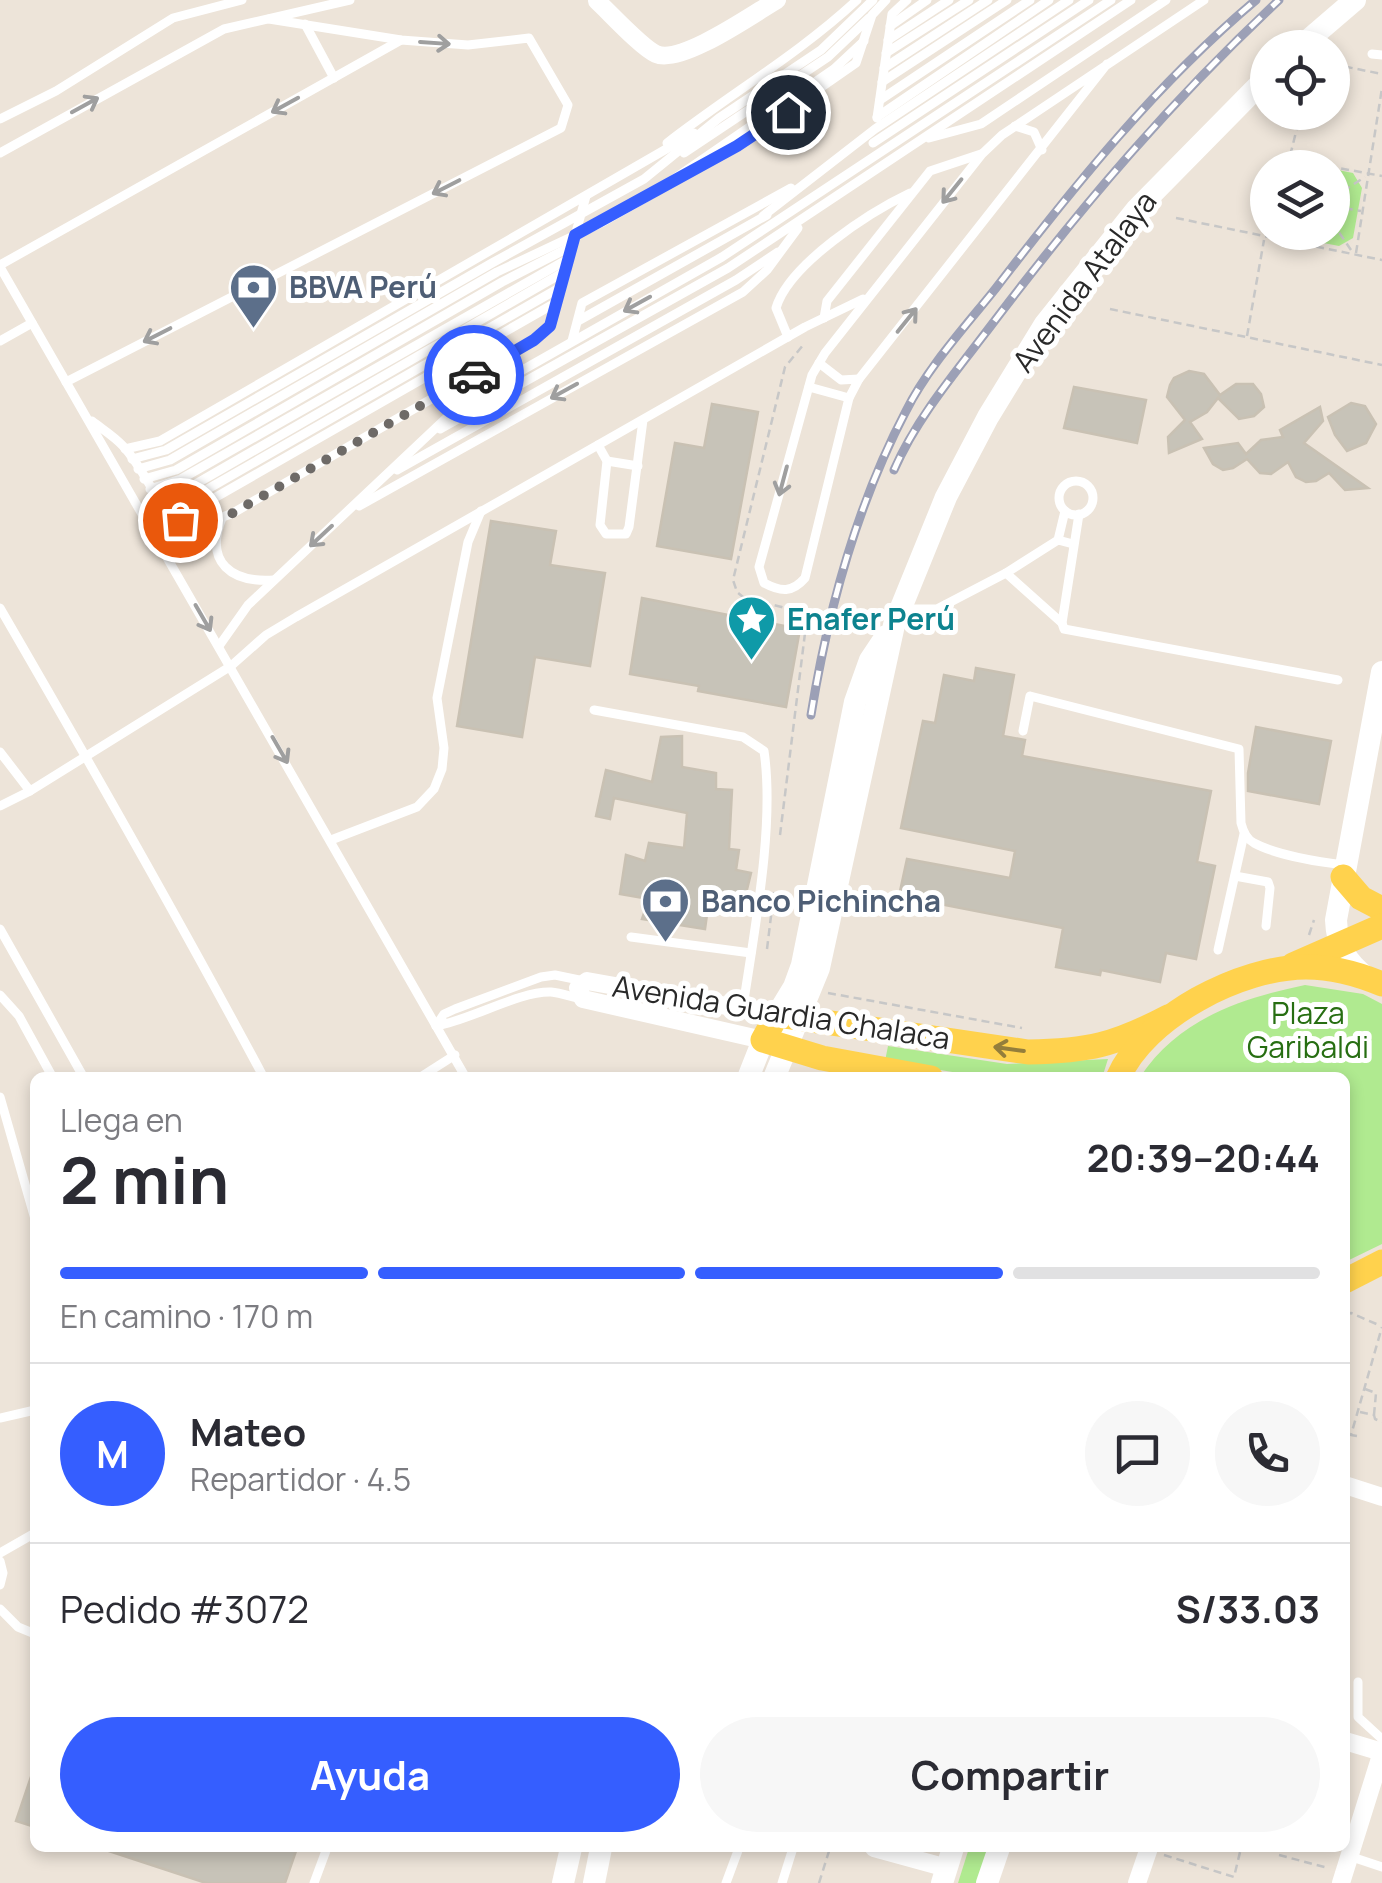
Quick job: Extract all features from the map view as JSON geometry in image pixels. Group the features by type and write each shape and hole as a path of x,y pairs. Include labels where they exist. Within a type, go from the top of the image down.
{"main road":[{"path":"1321,30 1355,0"},
{"name":"Avenida Atalaya","path":"788,1016 812,990 897,617 946,497 988,417 1045,324 1136,210 1250,94"},
{"name":"Avenida Atalaya","path":"774,1044 788,1016 802,966 855,702 870,660 897,617"},
{"path":"1374,981 1355,969 1339,944 1336,920 1344,871 1376,744 1382,672"},
{"path":"1344,871 1361,898 1382,910"},
{"path":"1122,1072 1135,1049 1168,1016 1221,989 1279,970 1382,926"},
{"path":"1279,970 1336,970 1374,981"},
{"name":"Avenida Guardia Chalaca","path":"788,1016 1028,1052 1070,1052 1106,1046 1168,1016"},
{"path":"753,1072 774,1044"},
{"path":"774,1044 774,1072"},
{"name":"Avenida Guardia Chalaca","path":"774,1044 822,1058 898,1072"},
{"path":"564,1883 570,1852"},
{"path":"594,1883 600,1852"},
{"path":"989,1882 998,1852"}],"street":[{"path":"597,0 655,54 668,56 686,52 777,0"},
{"name":"Avenida Guardia Chalaca","path":"585,990 682,997 788,1016"},
{"name":"Avenida Guardia Chalaca","path":"585,990 774,1044"},
{"path":"677,1019 682,997"},
{"path":"1350,1487 1382,1497"},
{"path":"1345,1871 1382,1752 1350,1742"},
{"path":"890,1852 947,1866"},
{"path":"1137,1883 1147,1852"}],"lane":[{"path":"0,119 56,92 173,18 242,0"},
{"path":"0,153 224,30 350,0"},
{"path":"637,167 714,107 816,38 858,0"},
{"path":"125,449 160,440 720,118 821,50 873,0"},
{"path":"132,459 166,450 644,180 828,57 886,0"},
{"path":"869,176 892,14 907,0"},
{"path":"890,26 926,0"},
{"path":"888,40 949,0"},
{"path":"886,54 969,0"},
{"path":"884,68 988,0"},
{"path":"882,82 1007,0"},
{"path":"880,100 1030,0"},
{"path":"877,117 1049,0"},
{"path":"763,216 876,128 1069,0"},
{"path":"874,143 1088,0"},
{"path":"219,646 248,605 460,406 722,256 1111,0"},
{"path":"425,438 728,268 1131,0"},
{"path":"919,141 981,124 1166,0"},
{"path":"1108,64 859,380 849,398 805,578 797,588 780,591 764,583 759,567 809,387 818,363 868,296 982,154 1015,126 1108,64 1204,0"},
{"path":"157,498 176,470 652,194 834,68 864,41 872,15"},
{"path":"66,382 561,128 568,105 529,38 468,46 401,40 269,19"},
{"path":"305,24 334,78"},
{"path":"401,40 0,266 463,1072"},
{"path":"644,180 720,118"},
{"path":"1015,126 1034,132 1042,150"},
{"path":"824,318 827,301 912,192 938,166 982,154"},
{"path":"572,341 582,303 808,180"},
{"path":"788,337 776,308 782,295 825,246 912,192"},
{"path":"578,321 763,216 816,193"},
{"path":"86,416 125,449 157,498 180,520 196,524 222,518 534,340 550,326 586,196"},
{"path":"344,514 743,292 768,270 802,222"},
{"path":"138,469 170,460 497,272 574,240"},
{"path":"381,479 736,280 782,249"},
{"path":"157,498 182,479 569,259"},
{"path":"157,498 187,488 565,272"},
{"path":"157,498 192,498 561,286"},
{"path":"0,806 231,666 296,616 788,337 868,296"},
{"path":"157,498 198,508 557,302"},
{"path":"0,341 32,323"},
{"path":"818,363 841,380 859,380"},
{"path":"809,387 849,398"},
{"path":"598,445 607,461 600,525 606,534 620,536 629,527 643,420"},
{"path":"607,461 638,466"},
{"path":"1072,481 1087,485 1091,506 1078,514 1065,511 1060,505 1060,490 1072,481"},
{"path":"332,840 417,807 434,789 442,769 444,748 437,698 468,542 482,510"},
{"path":"897,617 937,610 1006,573 1058,540 1065,511"},
{"path":"1062,623 1078,514"},
{"path":"222,518 216,532 216,551 225,568 252,582 274,580"},
{"path":"1058,540 1074,544"},
{"path":"1006,573 1068,632 1338,680"},
{"path":"0,608 88,755 261,1072"},
{"path":"1023,730 1030,696 1239,749 1244,834 1218,950"},
{"path":"594,710 743,737 764,751 766,826 743,1008"},
{"path":"0,752 30,791"},
{"path":"1244,834 1254,843 1344,871"},
{"path":"1235,876 1268,882 1266,926"},
{"path":"0,930 6,952 80,1072"},
{"path":"631,937 751,953"},
{"path":"436,1026 444,1014 454,1009 542,977 555,975 585,990"},
{"path":"436,1026 464,1020 532,994 585,990"},
{"path":"0,995 19,1016 50,1072"},
{"path":"428,1072 455,1055"},
{"path":"0,1098 30,1201"},
{"path":"0,1418 30,1411"},
{"path":"0,1553 30,1536"},
{"path":"0,1561 0,1584"},
{"path":"0,1608 18,1627 30,1632"},
{"path":"1358,1682 1358,1717 1382,1739"},
{"path":"314,1883 326,1852"},
{"path":"726,1883 738,1852"},
{"path":"782,1883 792,1852"},
{"path":"1345,1871 1382,1867"}],"path":[{"path":"1350,68 1382,74"},
{"path":"1355,254 1382,88"},
{"path":"1350,171 1382,176"},
{"path":"1350,186 1367,174"},
{"path":"1350,210 1362,212"},
{"path":"1176,218 1250,231"},
{"path":"1350,247 1355,254"},
{"path":"1246,337 1266,250"},
{"path":"1333,250 1382,260"},
{"path":"1110,309 1382,365"},
{"path":"779,845 806,617 804,613 743,597 736,592 733,580 785,367 824,318"},
{"path":"747,979 761,963 768,946 776,879"},
{"path":"812,990 1026,1029"},
{"path":"1350,1314 1382,1327 1352,1435 1357,1436"},
{"path":"1365,1390 1376,1393 1375,1420 1382,1422"},
{"path":"1358,1412 1374,1414"},
{"path":"819,1883 829,1852"},
{"path":"1157,1852 1234,1877 1240,1852"},
{"path":"1279,1855 1345,1871"}],"green space":[{"path":"1350,172 1362,188 1350,240"},
{"name":"Plaza Garibaldi","path":"1305,985 1363,994 1382,1004 1382,1244 1350,1260 1350,1072 1144,1072 1173,1040 1192,1026 1257,997"},
{"path":"888,1046 1007,1064 1108,1059 1104,1072 952,1072 885,1061"},
{"path":"968,1852 991,1852 981,1883 958,1883"}],"building":[{"path":"1189,371 1204,374 1220,395 1236,384 1253,384 1264,407 1254,416 1239,419 1218,398 1207,412 1190,422 1202,439 1169,453 1168,437 1185,420 1167,397 1174,378"},
{"path":"1074,387 1146,400 1137,443 1064,428"},
{"path":"1351,403 1365,406 1376,424 1366,443 1347,451 1328,417"},
{"path":"712,404 758,412 731,559 657,546 675,443 704,448"},
{"path":"1320,407 1323,421 1304,443 1368,488 1345,490 1329,473 1306,482 1296,477 1288,462 1271,474 1260,473 1247,459 1223,470 1213,464 1204,448 1238,443 1246,454 1261,440 1283,437 1280,430"},
{"path":"491,521 556,531 550,565 605,573 590,666 535,657 522,737 457,726"},
{"path":"642,598 800,629 786,707 630,674"},
{"path":"976,668 1014,675 1003,736 1025,740 1022,756 1211,791 1197,862 1215,866 1196,959 1166,953 1160,982 1101,970 1100,975 1056,967 1063,928 899,896 907,859 1010,878 1015,851 901,828 923,721 935,723 944,675 974,681"},
{"path":"1256,727 1331,741 1319,804 1248,791"},
{"path":"682,736 682,767 716,773 716,789 732,790 729,849 739,850 736,870 751,873 741,914 708,907 705,929 642,919 649,899 620,894 626,855 645,861 649,843 684,848 687,813 614,798 610,819 596,816 606,770 652,782 661,737"},
{"path":"30,1780 30,1825 16,1821"},
{"path":"112,1852 296,1852 285,1883 206,1883"}],"railway":[{"path":"811,715 835,598 858,521 888,447 915,395 948,348 1118,137 1184,66 1256,0"},
{"path":"894,470 940,392 1063,234 1166,114 1279,0"}],"way so far":[{"path":"180,520 196,524 214,522 233,513 474,375"}],"place":[{"name":"BBVA Perú","path":"254,330"},
{"name":"Enafer Perú","path":"752,662"},
{"name":"Banco Pichincha","path":"666,944"}],"route":[{"path":"474,375 534,340 550,326 575,235 737,146 788,112"}]}
